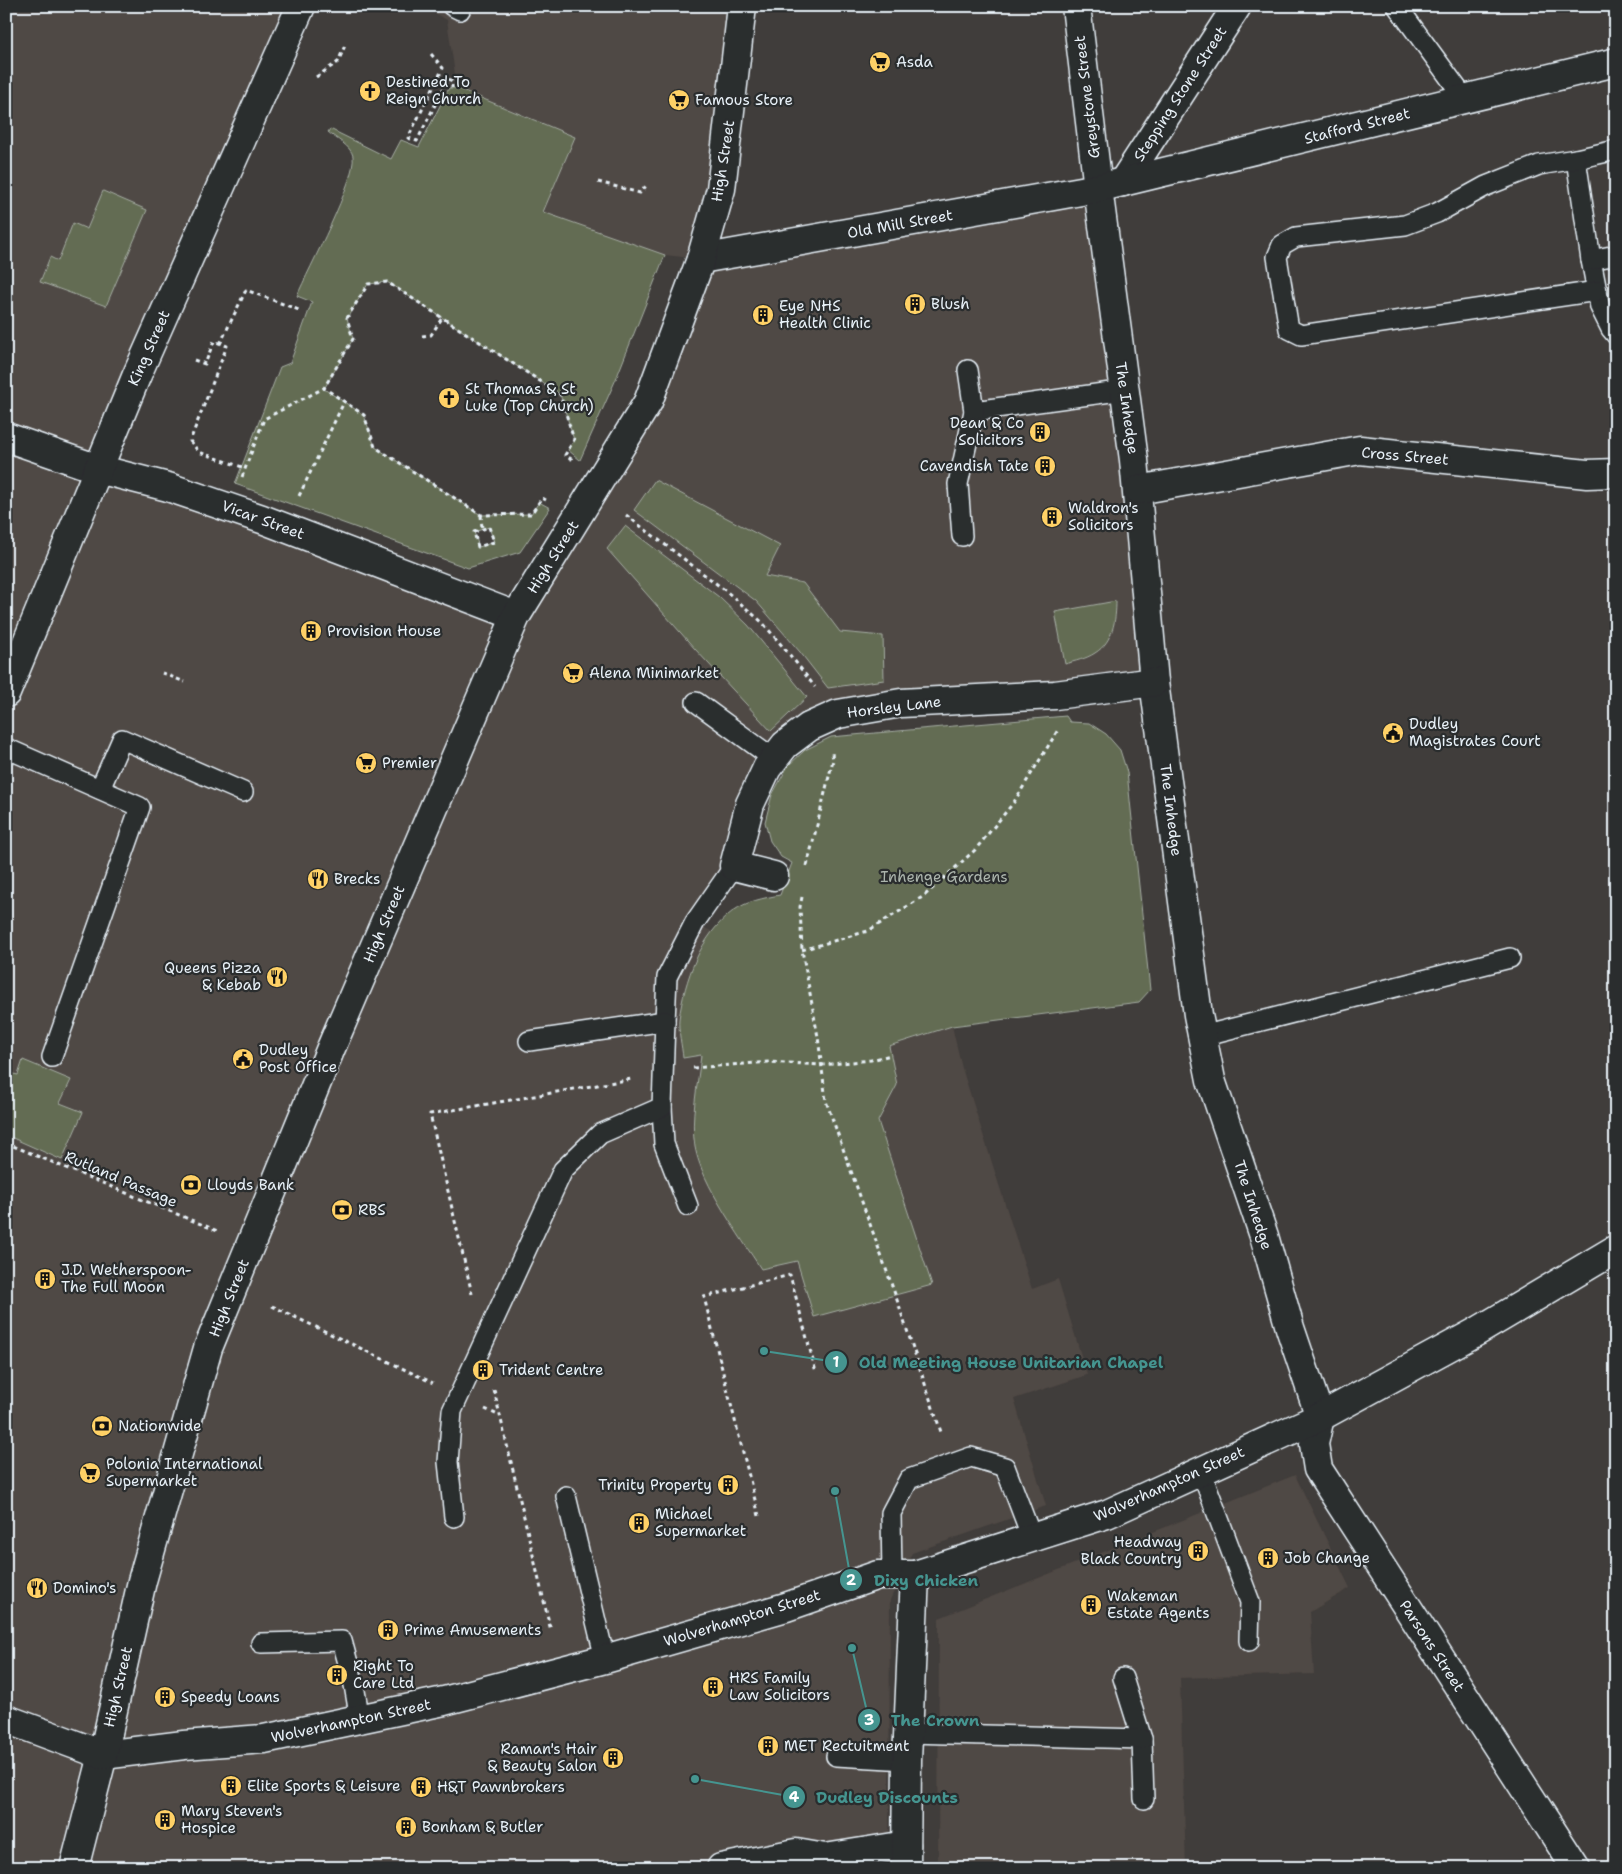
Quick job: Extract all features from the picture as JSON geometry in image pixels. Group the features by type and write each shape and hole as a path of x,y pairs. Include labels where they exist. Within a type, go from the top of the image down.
{"street":[{"name":"King Street","path":"6,693 144,360 301,6"},
{"name":"High Street","path":"74,1868 103,1755 142,1581 208,1348 332,1048 516,616 648,402 701,259 721,190 742,6"},
{"name":"Greystone Street","path":"1076,6 1110,185"},
{"name":"Stepping Stone Street","path":"1110,185 1236,6"},
{"name":"Stafford Street","path":"1110,185 1616,62"},
{"name":"Old Mill Street","path":"701,259 1110,185"},
{"name":"The Inhedge","path":"1110,185 1125,390 1138,490 1154,682 1198,1015 1211,1080 1264,1236 1290,1328 1320,1417"},
{"name":"Vicar Street","path":"6,437 98,470 168,487 262,519 516,616"},
{"name":"Cross Street","path":"1138,490 1360,450 1587,474 1616,474"},
{"name":"Horsley Lane","path":"734,866 750,804 767,768 785,745 809,727 829,732 838,714 901,704 1055,695 1154,682"},
{"path":"734,866 774,876"},
{"name":"Wolverhampton Street","path":"103,1755 264,1739 444,1702 605,1659 786,1607 878,1575 903,1575 1032,1538 1107,1514 1320,1417 1478,1331 1616,1250"},
{"name":"Parsons Street","path":"1320,1417 1314,1444 1318,1469 1576,1868"},
{"path":"720,1868 796,1854 826,1858 906,1856 908,1733 903,1575"},
{"path":"6,1719 103,1755"}],"lane":[{"path":"452,6 460,10 462,6"},
{"path":"1397,6 1465,99"},
{"path":"1597,291 1301,335 1289,329 1277,257 1282,245 1296,237 1404,225 1437,213 1486,186 1538,165 1616,150"},
{"path":"1576,159 1600,307 1616,335"},
{"path":"1591,260 1616,255"},
{"path":"962,536 958,484 974,410 968,370"},
{"path":"974,410 1125,390"},
{"path":"696,702 774,759"},
{"path":"100,789 122,739 243,792"},
{"path":"6,748 140,808 52,1057"},
{"path":"688,1206 664,1144 662,1106 668,977 695,922 734,866"},
{"path":"1202,1036 1510,958"},
{"path":"529,1041 665,1021"},
{"path":"454,1517 448,1462 452,1411 563,1170 600,1134 662,1106"},
{"path":"903,1575 891,1513 909,1478 971,1457 1005,1467 1032,1538"},
{"path":"1201,1471 1250,1602 1250,1641"},
{"path":"566,1496 605,1659"},
{"path":"261,1643 342,1641 354,1685 360,1720"},
{"path":"1123,1678 1142,1739 1144,1799"},
{"path":"908,1733 1142,1739"},
{"path":"836,1756 907,1760"}],"path":[{"path":"316,77 338,62 346,43"},
{"path":"431,54 443,68 408,138 416,141 448,79 452,81 452,88"},
{"path":"598,182 640,193 646,186"},
{"path":"249,460 264,419 324,388 353,339 347,318 368,284 387,282 560,394 574,440 565,455 578,464"},
{"path":"220,344 246,290 299,310"},
{"path":"422,336 431,335 442,318"},
{"path":"194,360 205,364 214,341 227,346 190,440 199,452 245,468"},
{"path":"324,388 364,414 375,447 481,515 531,514 542,498"},
{"path":"304,486 344,402"},
{"path":"481,515 482,529"},
{"path":"626,515 726,591 762,622 812,682 823,702 832,760 806,872"},
{"path":"489,527 494,542 478,547 474,532 482,529 489,527"},
{"path":"162,673 185,682"},
{"path":"802,950 868,931 924,896 975,850 1014,802 1061,724"},
{"path":"803,890 800,907 802,950 818,1037 826,1101 896,1297 941,1432"},
{"path":"700,1067 769,1062 822,1065 871,1060 891,1055"},
{"name":"Rutland Passage","path":"6,1143 227,1236"},
{"path":"759,1516 704,1297 790,1275 816,1372"},
{"path":"272,1306 438,1386"},
{"path":"483,1408 500,1416"}],"shaded area":[{"path":"6,6 301,6 98,469 516,615 648,402 701,259 665,255 543,212 575,137 457,88 447,20 421,6 742,6 701,258 1098,188 1154,682 901,703 785,745 734,866 695,923 713,932 696,958 686,988 679,1021 701,1055 694,1129 710,1186 761,1269 889,1046 952,1026 962,1068 1032,1289 1058,1279 1087,1375 1014,1399 1046,1506 912,1553 890,1600 889,1868 6,1868"},
{"path":"1295,1475 1350,1588 1310,1612 1314,1674 1180,1678 1186,1868 938,1868 939,1618"}],"green space":[{"path":"449,88 457,88 575,137 543,212 665,255 616,379 580,460 568,450 574,440 560,394 387,282 368,284 347,318 353,339 324,389 364,415 375,447 481,515 531,514 539,502 550,508 520,552 468,568 235,484 280,367 290,363 312,302 297,296 331,225 352,168 352,152 328,132 330,129 391,159 401,140 419,147","holes":["489,527 494,542 479,547 474,532"]},
{"path":"103,191 147,210 106,306 40,282 50,257 58,261 73,223 87,229"},
{"path":"655,480 780,546 765,576 803,583 840,632 883,636 884,680 828,688 756,601 634,510"},
{"path":"625,526 719,597 748,625 807,697 771,731 695,649 607,549"},
{"path":"1116,601 1114,623 1106,643 1092,655 1065,664 1055,612"},
{"name":"Inhenge Gardens","path":"1066,716 1070,722 1089,723 1106,734 1120,750 1127,772 1150,990 1139,1002 952,1026 889,1046 897,1085 878,1121 932,1285 814,1317 797,1261 761,1269 713,1194 699,1162 695,1147 693,1125 701,1055 683,1058 679,1024 685,989 696,959 711,933 733,911 750,902 780,895 792,863 781,857 770,841 765,822 772,795 788,766 805,750 831,737"},
{"path":"23,1060 71,1080 60,1103 83,1112 62,1160 6,1135 6,1072 18,1075"}],"place":[{"name":"Asda","path":"880,62"},
{"name":"Destined To Reign Church","path":"370,91"},
{"name":"Famous Store","path":"679,100"},
{"name":"Blush","path":"915,304"},
{"name":"Eye NHS Health Clinic","path":"763,315"},
{"name":"St Thomas & St Luke (Top Church)","path":"449,398"},
{"name":"Dean & Co Solicitors","path":"1040,432"},
{"name":"Cavendish Tate","path":"1045,466"},
{"name":"Waldron's Solicitors","path":"1052,517"},
{"name":"Provision House","path":"311,631"},
{"name":"Alena Minimarket","path":"573,673"},
{"name":"Dudley Magistrates Court","path":"1393,733"},
{"name":"Premier","path":"366,763"},
{"name":"Brecks","path":"318,879"},
{"name":"Queens Pizza & Kebab","path":"277,977"},
{"name":"Dudley Post Office","path":"243,1059"},
{"name":"Lloyds Bank","path":"191,1185"},
{"name":"RBS","path":"342,1210"},
{"name":"J.D. Wetherspoon- The Full Moon","path":"45,1279"},
{"name":"Old Meeting House Unitarian Chapel","path":"764,1351"},
{"name":"Trident Centre","path":"483,1370"},
{"name":"Nationwide","path":"102,1426"},
{"name":"Polonia International Supermarket","path":"90,1473"},
{"name":"Trinity Property","path":"728,1485"},
{"name":"Dixy Chicken","path":"835,1491"},
{"name":"Michael Supermarket","path":"639,1523"},
{"name":"Headway Black Country","path":"1198,1551"},
{"name":"Job Change","path":"1268,1558"},
{"name":"Domino's","path":"37,1588"},
{"name":"Wakeman Estate Agents","path":"1091,1605"},
{"name":"Prime Amusements","path":"388,1630"},
{"name":"The Crown","path":"852,1648"},
{"name":"Right To Care Ltd","path":"337,1675"},
{"name":"HRS Family Law Solicitors","path":"713,1687"},
{"name":"Speedy Loans","path":"165,1697"},
{"name":"MET Rectuitment","path":"768,1746"},
{"name":"Raman's Hair & Beauty Salon","path":"613,1758"},
{"name":"Dudley Discounts","path":"695,1779"},
{"name":"Elite Sports & Leisure","path":"231,1786"},
{"name":"H&T Pawnbrokers","path":"421,1787"},
{"name":"Mary Steven's Hospice","path":"165,1820"},
{"name":"Bonham & Butler","path":"406,1827"}]}
